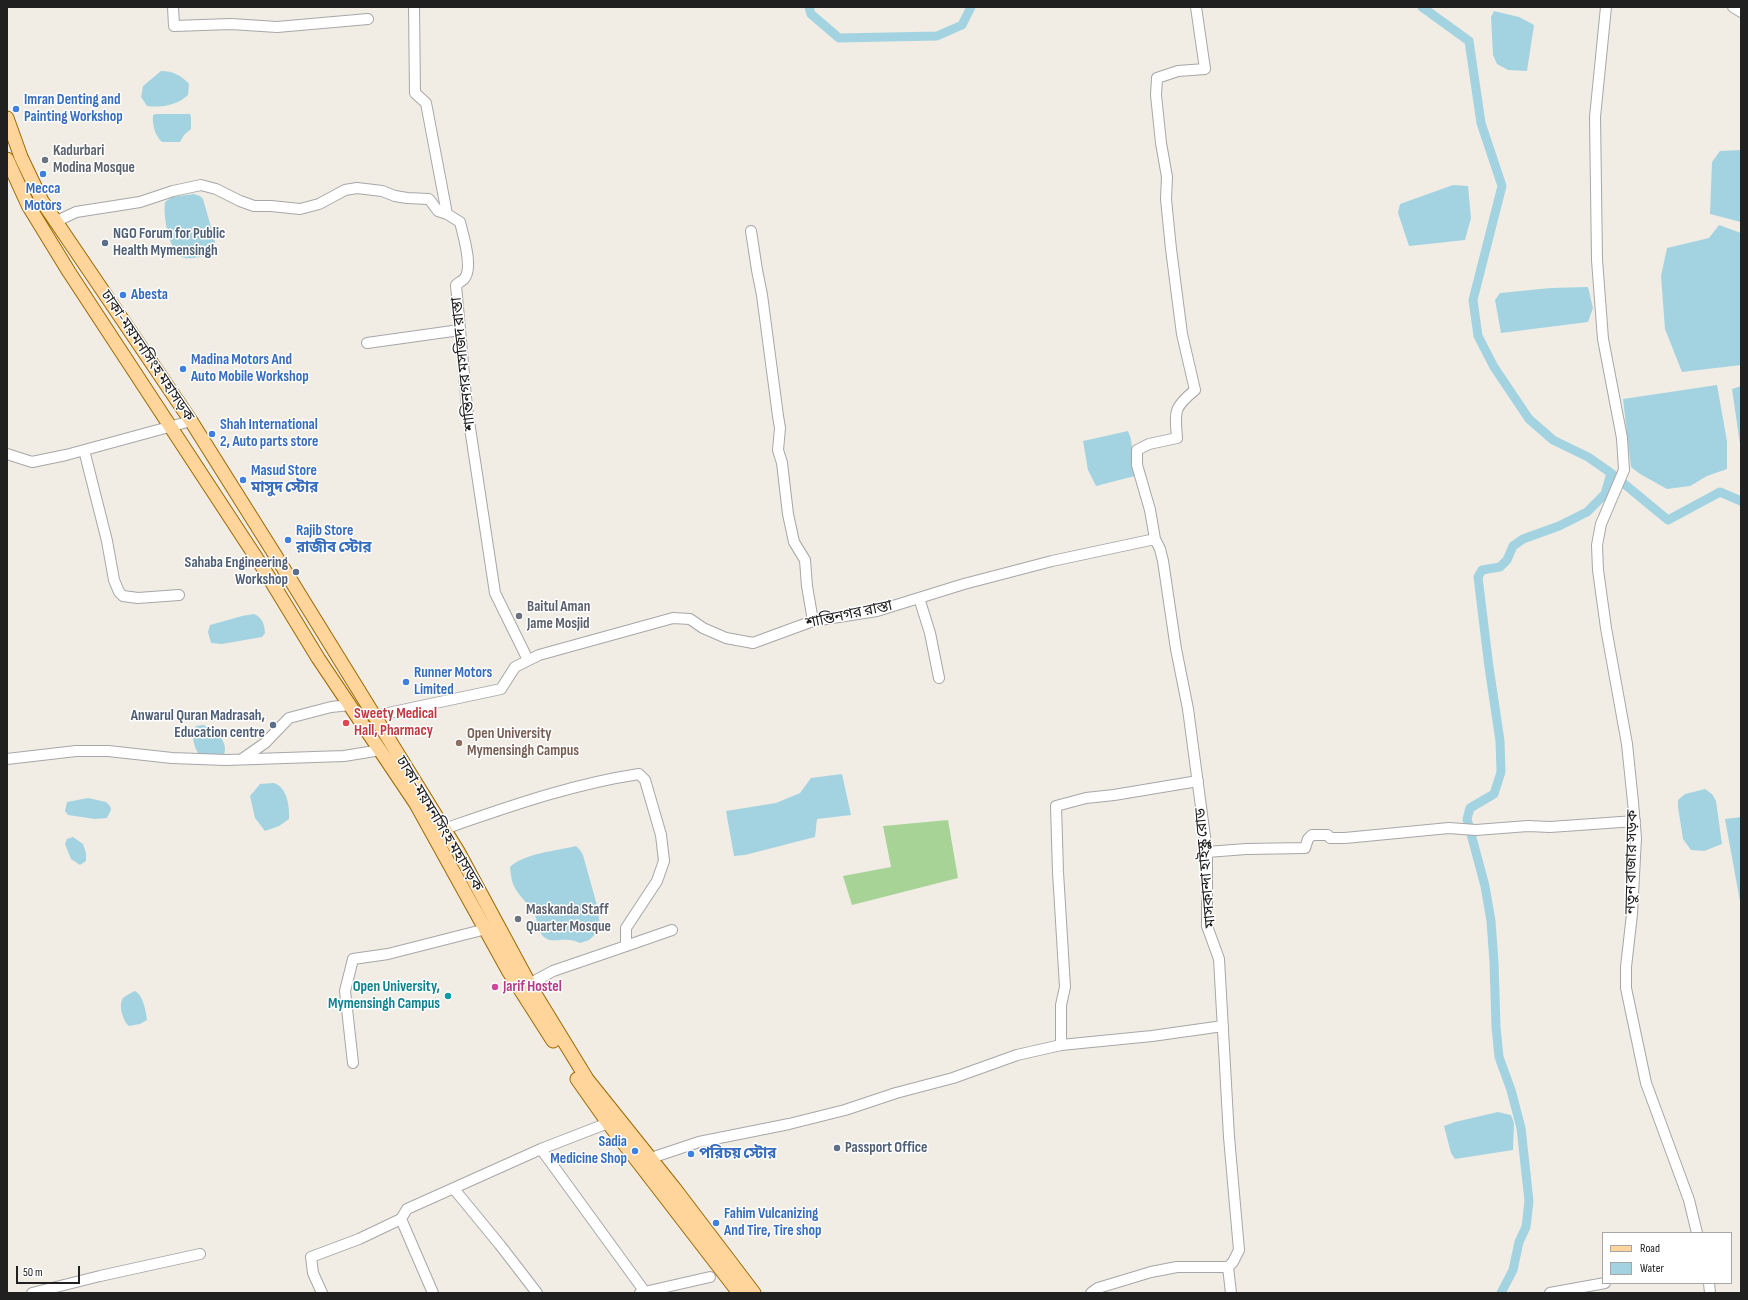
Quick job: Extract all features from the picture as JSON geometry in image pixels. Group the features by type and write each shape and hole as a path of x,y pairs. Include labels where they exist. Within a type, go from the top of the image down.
{"main road":[{"name":"ঢাকা-ময়মনসিংহ মহাসড়ক","path":"7,118 21,157 42,201 191,421 459,853 529,984 587,1079 651,1158 754,1293"},
{"name":"ঢাকা-ময়মনসিংহ মহাসড়ক","path":"7,158 28,205 40,226 169,427 248,546 318,658 416,804 509,972 586,1092 608,1123 739,1293"}],"street":[{"path":"173,7 174,26 231,24 277,27 368,19"},
{"path":"414,7 415,93 426,103 447,214"},
{"name":"মাসকান্দা হাইস্কুল রোড","path":"1196,7 1205,69 1178,71 1156,78 1156,95 1161,143 1167,176 1166,199 1171,249 1182,334 1195,390 1182,401 1175,413 1177,438 1149,444 1137,450 1137,465 1150,510 1155,539 1160,549 1163,561 1176,649 1188,709 1207,852 1207,926 1219,959 1229,1137 1239,1250 1233,1262 1228,1267"},
{"name":"নতুন বাজার সড়ক","path":"1606,7 1595,117 1597,260 1603,339 1622,438 1624,470 1618,488 1600,524 1597,545 1598,570 1606,628 1627,744 1635,821 1636,838 1632,914 1626,968 1626,988 1646,1083 1689,1200 1697,1232"},
{"path":"1733,7 1741,12"},
{"name":"শান্তিনগর মসজিদ রাস্তা","path":"55,222 76,212 140,202 173,191 201,185 216,189 254,206 300,209 320,204 344,190 357,188 382,191 395,196 429,199 438,211 447,214 460,222 467,251 468,269 465,278 456,285 467,408 495,593 528,660"},
{"path":"751,231 762,295 780,428 778,450 782,463 788,514 794,542 805,560 807,586 813,621"},
{"path":"367,343 460,330"},
{"path":"7,454 32,462 84,450 191,421"},
{"path":"84,450 107,541 114,580 119,592 123,596 138,598 179,595"},
{"name":"শান্তিনগর রাস্তা","path":"374,716 501,689 515,667 538,654 673,618 690,619 703,628 726,638 753,643 813,621 877,612 919,598 1052,560 1155,539"},
{"path":"919,598 930,633 938,678"},
{"path":"242,759 265,743 289,718 331,707 350,705"},
{"path":"7,760 76,751 108,751 172,758 242,759 344,756 381,750"},
{"path":"444,829 529,800 619,777 639,774 645,780 661,835 664,861 657,881 626,928 626,946"},
{"path":"1061,1045 1062,1005 1065,987 1058,872 1056,806 1086,798 1114,795 1198,781"},
{"path":"1207,852 1246,849 1305,848 1308,839 1312,835 1328,835 1330,838 1345,838 1425,830 1476,830 1528,826 1550,827 1635,821"},
{"path":"353,1063 345,991 353,959 388,954 486,929"},
{"path":"529,984 553,970 672,930"},
{"path":"651,1158 699,1142 789,1124 845,1110 896,1093 953,1078 1018,1055 1061,1045 1152,1036 1223,1026"},
{"path":"322,1293 313,1273 311,1257 359,1239 401,1219 407,1209 541,1149 608,1123"},
{"path":"541,1149 642,1292 710,1277"},
{"path":"454,1189 537,1293"},
{"path":"401,1219 433,1293"},
{"path":"32,1293 200,1254"},
{"path":"1091,1293 1098,1288 1151,1272 1177,1267 1228,1267 1231,1293"},
{"path":"1550,1293 1602,1284"}],"green space":[{"path":"948,820 958,878 852,905 843,876 891,867 883,826"}],"water":[{"path":"1494,11 1519,17 1534,25 1527,71 1508,70 1497,64 1493,55 1491,17"},
{"path":"161,71 173,73 186,81 189,84 188,95 169,105 158,107 147,106 141,97 143,86"},
{"path":"190,114 191,129 184,135 180,142 162,142 156,133 153,122 153,115"},
{"path":"1741,150 1741,222 1710,214 1712,162 1720,151"},
{"path":"1453,185 1468,186 1471,218 1465,240 1409,246 1398,213 1400,204"},
{"path":"194,194 203,199 215,241 214,250 202,257 186,258 177,253 170,240 166,223 165,202 172,197"},
{"path":"1719,225 1741,233 1741,365 1682,372 1665,329 1661,276 1667,248 1709,238"},
{"path":"1588,287 1593,308 1588,322 1501,333 1495,300 1500,293 1551,288"},
{"path":"1717,385 1727,441 1727,469 1707,476 1690,486 1667,489 1640,474 1631,467 1623,399"},
{"path":"1741,386 1741,451 1732,389"},
{"path":"1128,431 1131,439 1135,476 1096,486 1088,470 1083,441"},
{"path":"254,614 261,619 263,624 265,633 262,637 222,644 211,643 208,632 210,625"},
{"path":"203,725 212,729 223,740 225,745 224,755 204,756 198,753 194,743 194,729 196,726"},
{"path":"842,774 851,815 817,819 815,837 745,855 734,856 726,811 776,803 800,793 811,778"},
{"path":"274,783 278,785 285,793 289,809 289,819 279,826 265,831 255,818 250,796 260,784"},
{"path":"1705,789 1712,794 1716,801 1722,844 1704,851 1691,850 1683,839 1678,800 1685,794"},
{"path":"88,798 106,802 110,806 111,810 107,818 95,819 68,815 65,811 67,802"},
{"path":"1741,817 1741,907 1725,819"},
{"path":"73,837 83,844 86,853 86,861 80,865 71,859 65,844 67,839"},
{"path":"576,846 583,855 598,909 600,928 599,931 589,940 580,943 571,940 550,940 542,935 533,911 515,888 510,867 516,862 541,853"},
{"path":"135,991 142,1000 147,1020 140,1024 129,1026 122,1013 121,1005 124,997"},
{"path":"1498,1112 1511,1115 1514,1123 1513,1150 1455,1159 1451,1153 1444,1126"}],"waterway":[{"path":"809,7 811,14 839,38 937,36 962,25 971,7"},
{"path":"1422,7 1469,41 1481,123 1502,186 1473,300 1478,336 1494,367 1529,419 1553,440 1588,457 1611,473 1668,520 1720,492 1741,501"},
{"path":"1501,1293 1513,1270 1519,1242 1526,1227 1529,1201 1521,1128 1511,1090 1499,1057 1496,1027 1491,921 1485,886 1467,819 1470,808 1494,794 1501,772 1500,741 1478,577 1482,570 1500,567 1507,560 1513,546 1523,539 1559,526 1587,512 1605,494 1611,473"}],"place":[{"name":"Imran Denting and Painting Workshop","path":"16,109"},
{"name":"Kadurbari Modina Mosque","path":"45,160"},
{"name":"Mecca Motors","path":"43,174"},
{"name":"NGO Forum for Public Health Mymensingh","path":"105,243"},
{"name":"Abesta","path":"123,295"},
{"name":"Madina Motors And Auto Mobile Workshop","path":"183,369"},
{"name":"Shah International 2, Auto parts store","path":"212,434"},
{"name":"Masud Store মাসুদ স্টোর","path":"243,480"},
{"name":"Rajib Store রাজীব স্টোর","path":"288,540"},
{"name":"Sahaba Engineering Workshop","path":"296,572"},
{"name":"Baitul Aman Jame Mosjid","path":"519,616"},
{"name":"Runner Motors Limited","path":"406,682"},
{"name":"Sweety Medical Hall, Pharmacy","path":"346,723"},
{"name":"Anwarul Quran Madrasah, Education centre","path":"273,725"},
{"name":"Open University Mymensingh Campus","path":"459,743"},
{"name":"Maskanda Staff Quarter Mosque","path":"518,919"},
{"name":"Jarif Hostel","path":"495,987"},
{"name":"Open University, Mymensingh Campus","path":"448,996"},
{"name":"Passport Office","path":"837,1148"},
{"name":"Sadia Medicine Shop","path":"635,1151"},
{"name":"পরিচয় স্টোর","path":"691,1154"},
{"name":"Fahim Vulcanizing And Tire, Tire shop","path":"716,1223"}]}
